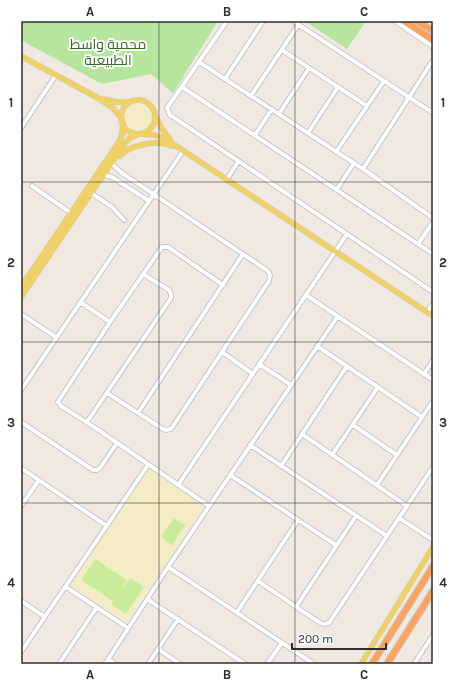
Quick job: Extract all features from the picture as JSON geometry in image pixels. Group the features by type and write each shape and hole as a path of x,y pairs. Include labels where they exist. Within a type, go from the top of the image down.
{"highway":[{"path":"404,21 433,40"},
{"path":"417,21 433,31"},
{"path":"372,664 433,566"},
{"path":"387,664 433,591"}],"main road":[{"path":"21,56 98,98 113,108 129,131 158,136 183,150 433,316"},
{"path":"98,98 113,102 139,100 147,103 153,109 162,130 176,146"},
{"path":"21,288 120,140 123,110 133,101"},
{"path":"21,297 126,142 140,134 146,133 154,124 155,115"},
{"path":"112,163 128,149 156,143 165,143 176,149 183,150"},
{"path":"79,211 86,196 84,193"},
{"path":"361,664 433,547"}],"street":[{"path":"227,21 167,108 170,115 433,292"},
{"path":"225,79 264,21"},
{"path":"293,21 433,113"},
{"path":"395,21 433,47"},
{"path":"251,96 298,25"},
{"path":"282,50 367,106"},
{"path":"362,169 433,60"},
{"path":"199,62 354,163 433,218"},
{"path":"279,114 310,68"},
{"path":"21,128 56,75"},
{"path":"336,152 384,80"},
{"path":"182,87 433,254"},
{"path":"308,133 338,87"},
{"path":"255,135 272,109"},
{"path":"21,116 27,119"},
{"path":"21,390 183,150"},
{"path":"227,179 238,162"},
{"path":"107,393 163,429 171,429 270,279 268,270 122,173 112,163"},
{"path":"336,189 354,163"},
{"path":"104,176 111,176 149,201"},
{"path":"32,186 71,213"},
{"path":"143,197 148,190"},
{"path":"91,194 112,207 124,220"},
{"path":"418,244 433,222"},
{"path":"178,485 347,234"},
{"path":"209,506 87,422 61,406 58,400 161,248 166,246 223,285"},
{"path":"138,413 243,254"},
{"path":"87,422 171,298 169,290 143,274"},
{"path":"306,295 433,380"},
{"path":"80,302 110,322"},
{"path":"427,312 433,304"},
{"path":"21,314 56,337"},
{"path":"105,664 168,567 338,316"},
{"path":"317,346 422,417"},
{"path":"222,352 253,374"},
{"path":"424,374 433,360"},
{"path":"259,364 291,385"},
{"path":"281,466 347,366"},
{"path":"332,455 378,387"},
{"path":"377,485 433,401"},
{"path":"21,422 94,470 100,468 117,443"},
{"path":"353,425 397,455"},
{"path":"302,434 407,506"},
{"path":"250,445 387,536"},
{"path":"21,652 148,465"},
{"path":"258,581 320,623 328,623 433,467"},
{"path":"21,468 107,526"},
{"path":"230,475 336,546"},
{"path":"21,506 39,480"},
{"path":"296,607 356,516"},
{"path":"399,518 433,540"},
{"path":"237,612 298,520"},
{"path":"168,567 314,664"},
{"path":"66,587 128,628"},
{"path":"147,599 245,664"},
{"path":"21,601 44,617"},
{"path":"59,664 97,607"},
{"path":"148,664 178,619"},
{"path":"414,664 433,635"},
{"path":"267,664 282,643"},
{"path":"158,649 180,664"},
{"path":"108,659 114,664"}],"green space":[{"name":"محمية واسط الطبيعية","path":"21,21 218,21 173,93 151,74 102,84 21,40"},
{"path":"305,21 366,21 347,49"},
{"path":"174,518 185,525 172,545 161,537"},
{"path":"95,559 127,580 123,586 124,587 130,578 144,587 126,614 111,604 113,601 81,580"}],"sand":[{"path":"138,104 148,108 152,118 148,128 138,132 128,128 124,118 128,108"},
{"path":"147,470 152,470 202,503 203,508 128,620 124,621 72,586 72,582"}]}
